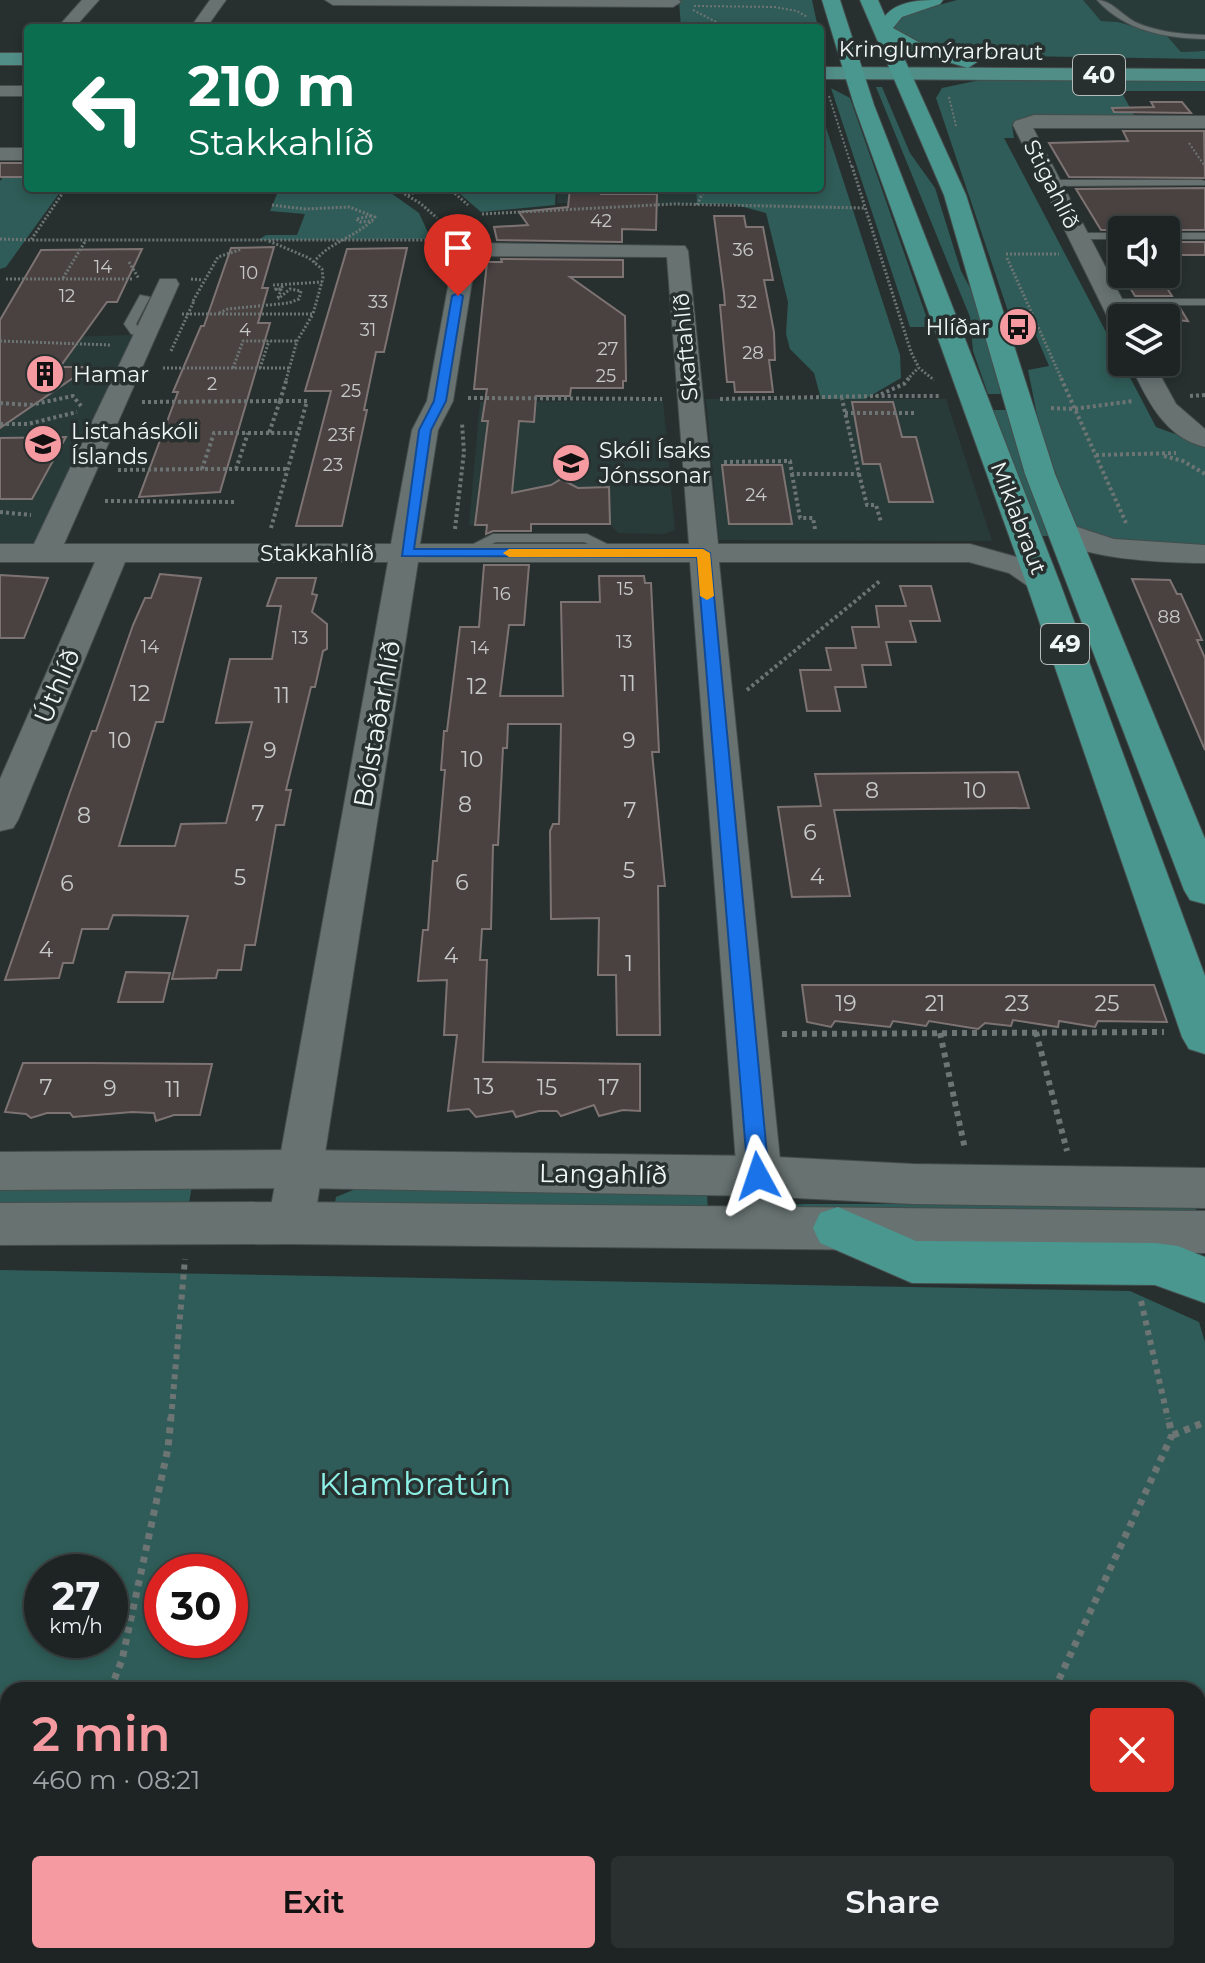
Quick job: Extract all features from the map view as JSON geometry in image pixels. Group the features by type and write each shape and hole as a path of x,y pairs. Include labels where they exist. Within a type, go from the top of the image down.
{"highway":[{"name":"Miklabraut","path":"831,0 831,49 853,67 864,105 1001,472 1061,578 1205,890"},
{"name":"Miklabraut","path":"869,0 955,195 1017,407 1062,531 1061,578 1186,1034"},
{"path":"934,0 896,13 883,30 921,50 968,62"},
{"path":"912,100 921,92 945,83 992,75"},
{"path":"824,82 864,105"},
{"path":"838,1228 912,1262 1155,1264 1178,1268 1205,1281"}],"main road":[{"name":"Kringlumýrarbraut","path":"831,49 853,67"},
{"path":"0,59 24,59"},
{"name":"Kringlumýrarbraut","path":"897,68 968,62 1205,62"},
{"name":"Kringlumýrarbraut","path":"824,80 853,67 992,75 1205,75"},
{"path":"0,69 24,69"}],"street":[{"path":"69,24 91,0"},
{"path":"201,24 218,0"},
{"path":"331,8 339,0 471,1 581,9 673,2"},
{"path":"451,20 453,12 468,7 471,1"},
{"path":"0,91 24,91"},
{"name":"Stigahlíð","path":"1113,302 1022,125 1034,121 1205,122"},
{"path":"0,154 24,154"},
{"name":"Skaftahlíð","path":"462,226 677,251 764,1228"},
{"name":"Bólstaðarhlíð","path":"291,1223 425,430 440,401 462,226"},
{"path":"45,553 167,294"},
{"path":"1149,376 1174,422 1205,439"},
{"name":"Stakkahlíð","path":"970,553 1003,542 1008,534 1002,505 1001,472"},
{"path":"1062,531 1089,543 1134,541 1205,554"},
{"path":"1061,578 1117,558 1134,541"},
{"name":"Stakkahlíð","path":"0,553 406,553 459,543 618,553 970,553 1061,578"},
{"name":"Úthlíð","path":"0,820 114,553"},
{"name":"Langahlíð","path":"0,1171 300,1169 758,1176 913,1184 1205,1188"},
{"name":"Langahlíð","path":"0,1224 291,1223 1205,1232"}],"lane":[{"path":"1101,0 1116,16 1137,26 1167,34 1205,37"},
{"path":"1052,183 1201,183"},
{"path":"1180,236 1205,236"},
{"path":"1083,245 1108,239"},
{"path":"1113,302 1205,302"}],"path":[{"path":"720,24 685,6 733,6 758,0 807,17"},
{"path":"777,7 800,7"},
{"path":"463,398 946,397 930,376 919,368 824,87"},
{"path":"31,240 63,192"},
{"path":"401,192 462,226"},
{"path":"407,195 420,192"},
{"path":"414,199 420,192"},
{"path":"450,192 462,226"},
{"path":"697,205 703,192"},
{"path":"272,205 306,209 341,205 364,209 373,218 349,240 323,251 314,262"},
{"path":"0,239 349,240 462,226 572,205 865,208"},
{"path":"63,278 86,240"},
{"path":"267,240 314,262 322,269 322,282 313,314 297,341 269,433"},
{"path":"1006,254 1083,245"},
{"path":"193,304 203,280 218,257 242,249"},
{"path":"129,262 139,279"},
{"path":"6,279 139,279 193,304"},
{"path":"167,294 203,280"},
{"path":"273,285 322,282"},
{"path":"219,314 228,309 289,303 299,299 301,291 295,288 278,299 281,290 274,289 281,289 283,285"},
{"path":"1022,290 1134,541"},
{"path":"167,294 193,304"},
{"path":"167,294 219,314 313,314"},
{"path":"0,341 143,340"},
{"path":"233,368 243,341 297,341"},
{"path":"260,368 269,341"},
{"path":"163,368 289,368"},
{"path":"877,396 904,384 919,368"},
{"path":"0,403 30,405 73,396 84,410 28,424 0,424"},
{"path":"842,399 867,505 876,505 881,522"},
{"path":"114,403 307,401 264,553"},
{"path":"1073,409 1136,401"},
{"path":"459,543 464,452 461,410"},
{"path":"845,413 915,413"},
{"path":"202,469 214,433 298,433"},
{"path":"236,469 248,433"},
{"path":"1096,455 1176,453"},
{"path":"1147,454 1183,461 1205,474"},
{"path":"695,462 790,461 800,518 813,518 814,523"},
{"path":"118,470 288,469"},
{"path":"792,474 859,474"},
{"path":"105,501 237,502"},
{"path":"715,692 749,690 885,577 881,553"},
{"path":"1036,1032 1069,1157"},
{"path":"940,1033 966,1157"},
{"path":"746,1034 1186,1034"},
{"path":"113,1682 122,1660 168,1448 186,1249"},
{"path":"1058,1682 1172,1435 1139,1295"},
{"path":"1172,1435 1205,1422"}],"shaded area":[{"path":"1082,0 1205,0 1205,51 1181,52 1167,36 1118,22 1101,21"},
{"path":"558,192 696,192 697,204 557,203"},
{"name":"Listaháskóli Íslands","path":"132,335 44,548 0,548 0,339"},
{"path":"706,399 946,399 992,541 719,540"},
{"name":"Skóli Ísaks Jónssonar","path":"663,401 675,530 664,534 618,533 610,524 469,525 480,402"}],"green space":[{"path":"679,0 812,0 817,24 681,24"},
{"path":"957,0 1083,0 1101,21 1118,22 1167,36 1181,52 1205,51 1205,59 953,55 913,43 894,28 899,16"},
{"path":"1205,79 1205,91 1121,91 1135,117 1026,120 1012,125 1014,138 1004,138 1108,336 1108,376 1129,376 1156,427 1205,445 1205,544 1120,545 1075,529 1039,425 1028,370 1049,366 1032,326 1013,326 936,98 942,88 980,80"},
{"path":"876,87 882,87 910,153 935,188 961,271 975,297 1001,394 988,394 973,351 970,317"},
{"path":"831,88 850,98 930,327 910,327"},
{"path":"824,121 900,355 901,378 865,399 821,399 814,373 790,349 786,334 788,302 766,213 733,204 697,204 696,192 824,192"},
{"path":"17,162 24,162 24,192 60,192 6,267 0,269 0,181"},
{"path":"390,192 419,213 431,239 258,240 266,235 297,235 305,214 270,211 277,194 231,193"},
{"path":"458,192 556,192 555,205 481,212"},
{"path":"993,410 1006,410 1050,536 1041,536"},
{"path":"0,1185 192,1186 188,1208 0,1206"},
{"path":"693,1189 707,1195 708,1210 334,1208 336,1197 353,1190"},
{"path":"1194,1204 1198,1215 784,1210 790,1205"},
{"name":"Klambratún","path":"0,1270 1130,1291 1199,1322 1205,1342 1205,1682 0,1682"}],"building":[{"path":"1151,102 1182,102 1191,113 1114,112 1112,108 1154,107"},
{"path":"1123,131 1204,131 1205,178 1069,177 1049,143 1128,141"},
{"path":"0,163 24,163 24,177 0,177"},
{"path":"1205,188 1205,230 1180,230 1180,216 1108,216 1108,230 1101,230 1076,189"},
{"path":"570,192 657,194 656,230 622,229 622,242 497,240 494,227 528,225 519,212 568,207"},
{"path":"714,216 744,216 746,227 763,227 773,280 764,280 774,332 775,360 769,360 773,392 735,392 734,382 727,382 720,305 725,305"},
{"path":"1180,242 1205,242 1205,255 1180,255"},
{"path":"274,247 262,288 268,288 258,323 270,323 220,492 139,497 178,392 173,392 201,326 204,326 231,248"},
{"path":"407,248 384,352 376,352 342,526 296,526 331,391 305,391 347,249"},
{"path":"142,249 117,302 107,302 60,367 89,367 0,428 0,320 41,250"},
{"path":"501,259 623,260 623,277 570,277 625,316 626,381 623,381 623,388 571,388 570,396 536,396 534,422 519,421 512,493 551,485 561,479 578,488 609,487 610,524 531,524 531,531 493,531 486,534 487,525 475,525 488,421 482,421 487,389 474,389 487,262 502,262"},
{"path":"1130,288 1167,288 1172,296 1135,296"},
{"path":"1180,308 1188,321 1180,320"},
{"path":"852,402 893,402 902,437 916,437 933,502 889,502 880,464 863,464"},
{"path":"66,437 32,499 0,499 0,438"},
{"path":"722,465 782,465 792,524 729,524"},
{"path":"484,565 529,565 524,625 509,625 500,696 563,696 561,602 600,602 599,576 644,576 645,583 651,583 659,752 652,752 665,886 658,886 660,1035 617,1035 616,975 598,975 599,918 551,919 550,831 553,824 559,824 561,724 508,724 507,748 503,748 498,845 493,845 491,929 482,929 480,960 487,960 483,1062 640,1064 640,1111 623,1110 599,1116 594,1105 561,1116 557,1111 539,1111 516,1117 513,1111 476,1117 469,1109 448,1111 457,1035 444,1035 447,980 418,981 423,930 428,930 433,861 437,861 445,770 441,770 444,731 447,731 460,627 479,627"},
{"path":"160,574 201,578 163,722 156,722 119,846 175,846 181,824 226,823 252,722 216,723 230,659 272,659 281,606 267,606 277,578 316,578 312,594 317,595 312,612 327,624 327,649 323,651 315,687 311,687 286,790 291,790 284,825 276,825 255,945 245,945 241,970 218,970 216,978 172,979 188,916 113,915 108,929 82,929 73,963 63,963 59,978 5,980 92,731 96,731 133,625 145,598 151,598"},
{"path":"0,575 48,578 24,638 0,638"},
{"path":"1132,579 1170,580 1177,594 1181,594 1202,640 1197,640 1205,658 1205,750"},
{"path":"900,586 931,586 940,621 910,621 916,642 886,642 891,665 862,665 866,687 835,687 840,711 807,711 800,670 831,670 826,648 856,648 852,627 879,627 876,606 906,606"},
{"path":"1018,772 1029,808 834,810 850,896 792,897 778,807 821,806 815,774"},
{"path":"126,972 170,973 163,1002 118,1002"},
{"path":"802,985 1154,985 1167,1022 1098,1021 1095,1027 1059,1021 1058,1027 1013,1020 1011,1026 985,1023 978,1029 929,1021 926,1026 893,1021 890,1027 835,1021 831,1027 807,1022"},
{"path":"23,1063 212,1064 200,1115 174,1115 156,1121 154,1113 73,1117 70,1113 47,1113 31,1118 26,1114 5,1112"}],"slow traffic":[{"path":"509,553 703,553 707,596"}],"place":[{"name":"Hlíðar","path":"1018,327"},
{"name":"Hamar","path":"45,374"},
{"name":"Listaháskóli Íslands","path":"43,444"},
{"name":"Skóli Ísaks Jónssonar","path":"571,463"}],"route":[{"path":"458,296 440,401 425,430 406,553 703,553 758,1176"}]}
